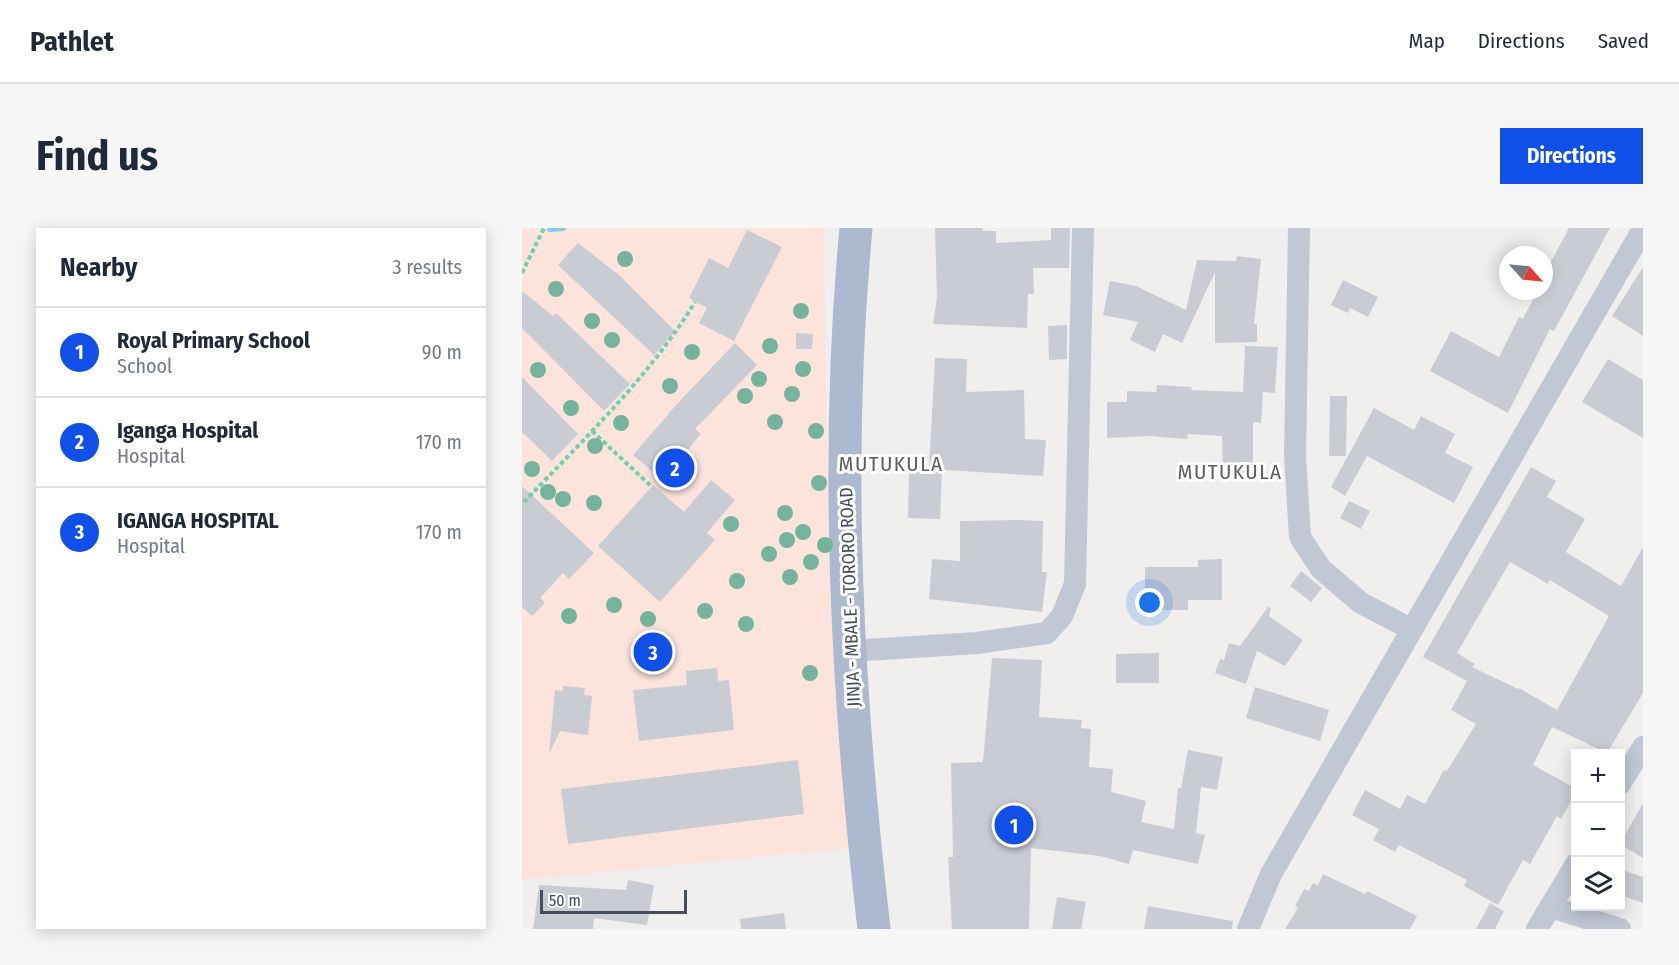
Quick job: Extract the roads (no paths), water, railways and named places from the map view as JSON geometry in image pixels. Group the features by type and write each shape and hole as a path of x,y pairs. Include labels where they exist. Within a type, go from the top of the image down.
{"main road":[{"name":"JINJA - MBALE - TORORO ROAD","path":"856,228 847,321 845,404 850,651 856,759 874,929"}],"street":[{"path":"850,651 977,643 1047,633 1062,616 1075,584 1083,228"},
{"path":"1299,228 1295,456 1300,537 1321,569 1361,603 1412,629"},
{"path":"1248,929 1271,874 1643,229"},
{"path":"1625,776 1643,747"},
{"path":"1537,929 1571,871"},
{"path":"1551,907 1620,929"}],"waterway":[{"path":"550,229 563,228"}],"place":[{"name":"Iganga Hospital","path":"675,468"},
{"name":"IGANGA HOSPITAL","path":"653,652"},
{"name":"Royal Primary School","path":"1014,825"}],"district":[{"name":"MUTUKULA","path":"891,464"},
{"name":"MUTUKULA","path":"1230,472"}]}
